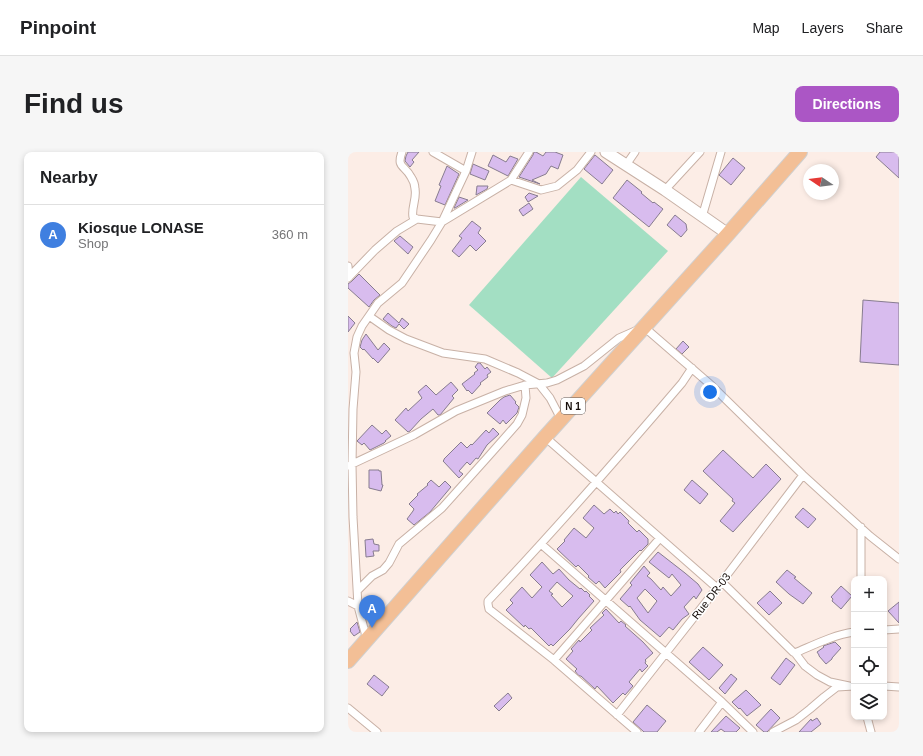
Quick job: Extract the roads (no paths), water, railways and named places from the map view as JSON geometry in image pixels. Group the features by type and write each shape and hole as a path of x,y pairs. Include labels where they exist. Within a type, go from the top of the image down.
{"highway":[{"name":"N 1","path":"348,661 545,437 800,152"}],"main road":[{"path":"606,152 665,190 728,234"}],"street":[{"path":"402,152 400,164 411,176 416,190 416,200 412,212 413,217 417,219 442,222 511,180 529,152"},
{"path":"434,152 466,170"},
{"path":"367,640 358,606 350,465 356,372 354,353 357,337 362,326 378,303 402,283 431,240 442,222 466,170 472,152"},
{"path":"511,180 541,190 557,186 577,170 591,152"},
{"path":"626,165 635,152"},
{"path":"665,190 700,152"},
{"path":"702,217 721,152"},
{"path":"349,277 396,231 417,219"},
{"path":"348,266 349,277"},
{"path":"369,316 389,330 406,339 443,353 485,359 539,384 550,398 561,419"},
{"path":"350,465 414,435 456,411 504,391 525,385 547,383 557,380 584,366 619,338 644,327 711,385 803,475 899,559"},
{"path":"637,732 554,660 490,609 488,601 596,482 682,383 692,368"},
{"path":"358,590 372,576 383,570 389,563 399,544 442,508 516,424 522,415 526,398 525,385"},
{"path":"545,437 717,588"},
{"path":"348,442 352,449"},
{"name":"Rue DR-03","path":"617,715 722,582 803,475"},
{"path":"861,527 861,576"},
{"path":"554,660 660,538"},
{"path":"541,544 722,702 753,732"},
{"path":"722,582 792,652 795,653 805,666 816,675 830,682 851,686"},
{"path":"348,601 358,606"},
{"path":"887,630 899,629"},
{"path":"795,653 829,639 851,633"},
{"path":"773,732 796,720 837,687 851,686"},
{"path":"887,686 899,687"},
{"path":"699,732 722,702"},
{"path":"348,708 377,732"},
{"path":"869,720 871,732"}],"place":[{"name":"Kiosque LONASE","path":"372,628"}]}
